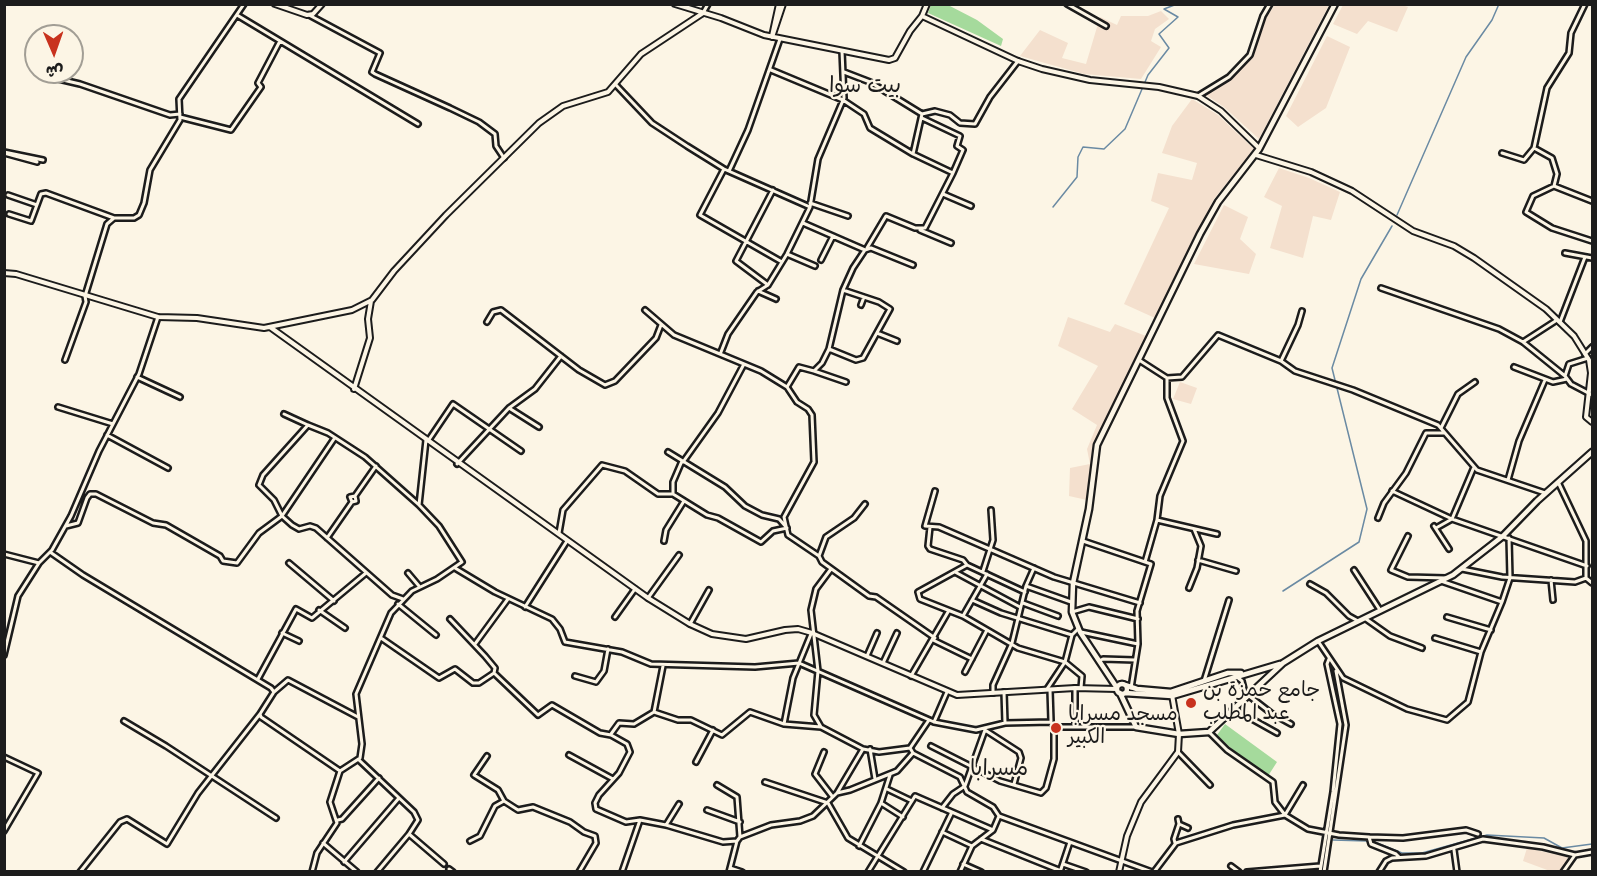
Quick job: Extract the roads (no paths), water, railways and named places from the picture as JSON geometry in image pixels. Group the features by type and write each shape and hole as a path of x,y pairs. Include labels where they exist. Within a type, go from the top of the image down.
{"main road":[{"path":"1335,4 1256,155 1218,201 1138,359 1095,454 1083,541 1071,602 1079,631 1120,691 1136,727 1179,734 1209,732 1283,663 1318,641 1448,578 1462,568 1503,536 1545,493 1593,452"},
{"path":"1120,691 1171,694 1283,663"},
{"path":"1120,691 1120,684 1171,694 1228,673 1247,673"},
{"path":"1120,691 1128,686"}],"street":[{"path":"9,214 31,221 41,194 46,193 114,218 134,218 139,215 144,203 150,170 170,141 180,116 179,99 244,4"},
{"path":"275,4 294,13 309,15 380,52 372,72 425,95 487,128 495,134 496,146 504,158"},
{"path":"309,15 322,4"},
{"path":"675,4 772,37 892,59 922,16 927,4"},
{"path":"354,389 370,338 368,319 372,300 405,259 539,123 563,106 602,95 616,85 642,54 704,14 708,4"},
{"path":"772,37 781,4"},
{"path":"1067,4 1106,26"},
{"path":"1197,96 1229,77 1250,55 1263,16 1270,4"},
{"path":"1502,153 1524,160 1534,148 1547,88 1569,53 1571,33 1585,4"},
{"path":"237,15 418,124"},
{"path":"922,16 1018,61 1083,79 1159,87 1197,96 1221,111 1259,149"},
{"path":"729,171 748,130 780,39"},
{"path":"80,84 170,115 231,130 261,87 258,83 280,40"},
{"path":"721,352 728,334 758,291 768,285 787,254 810,205 818,159 843,100 842,51"},
{"path":"922,116 935,111 950,115 960,123 975,124 990,98 1018,61"},
{"path":"771,70 843,100 864,114 870,129 913,154 953,173"},
{"path":"844,72 870,82 922,116 960,136 957,146 963,150 927,226 920,230"},
{"path":"616,85 661,129 729,171 810,205 848,216"},
{"path":"913,154 922,116"},
{"path":"1534,148 1552,158 1557,174 1554,186"},
{"path":"4,152 43,160"},
{"path":"4,152 37,162"},
{"path":"1256,155 1311,172 1373,202 1398,223 1474,258 1546,309 1574,336 1586,356 1591,374 1586,417 1593,422"},
{"path":"724,168 700,215 782,262"},
{"path":"1593,201 1554,186 1533,196 1526,212 1552,228 1593,241"},
{"path":"768,285 736,261 748,242 773,190"},
{"path":"943,194 971,206"},
{"path":"8,195 37,205"},
{"path":"814,371 822,363 829,349 843,290 853,268 886,216 951,243"},
{"path":"65,360 86,302 85,296 106,224 114,218"},
{"path":"803,222 866,249 913,265"},
{"path":"821,260 833,236"},
{"path":"1565,253 1593,258"},
{"path":"787,254 815,266"},
{"path":"1523,342 1559,321 1585,257"},
{"path":"4,273 16,274 158,316 270,327 341,313 372,300"},
{"path":"1382,288 1480,321 1523,342 1566,378 1587,393 1593,394"},
{"path":"829,349 856,360 863,358 890,309 843,290"},
{"path":"758,291 776,299"},
{"path":"861,305 864,297"},
{"path":"487,322 493,312 501,310 579,370 605,385 615,381 656,338 661,325"},
{"path":"645,310 674,335 721,352 761,371 787,387 797,402 812,415 814,455 814,462 784,517 788,535 819,556 822,562 831,569 934,639 972,659"},
{"path":"1281,361 1302,311"},
{"path":"4,655 16,601 39,563 50,552 66,526 107,435 137,377 158,316"},
{"path":"270,327 457,464 635,589 690,624 712,634 746,639 798,629 947,692 966,696 1075,688 1120,691"},
{"path":"877,333 897,341"},
{"path":"1138,359 1167,378 1182,376 1214,336 1218,335 1281,361 1294,371 1353,390 1441,428 1474,467 1545,493"},
{"path":"1566,378 1569,364 1586,356 1593,347"},
{"path":"457,464 510,408 535,388 561,356"},
{"path":"673,494 672,483 682,461 718,413 744,364"},
{"path":"1514,367 1553,382 1566,378"},
{"path":"787,387 800,368 846,382"},
{"path":"137,377 180,397"},
{"path":"1145,562 1157,520 1160,496 1183,441 1167,398 1167,378"},
{"path":"1508,480 1520,441 1545,380"},
{"path":"1441,428 1458,394 1475,382"},
{"path":"419,505 427,441 453,404 521,451"},
{"path":"58,407 113,424"},
{"path":"510,408 539,427"},
{"path":"284,414 334,439 376,465 419,505 462,559 455,568 419,586 403,599 398,604 381,638 356,694 362,744 358,760 340,771 330,802 332,812 338,820"},
{"path":"308,425 263,475 259,485 282,516 298,529 310,526 392,595 403,599"},
{"path":"1378,518 1392,491 1406,473 1426,433 1446,433"},
{"path":"107,435 168,468"},
{"path":"66,526 78,523 87,498 90,494 96,494 153,523 166,525 220,556 223,561 237,562 259,533 282,516 334,439"},
{"path":"668,452 725,487 745,506 762,515 778,519 787,528"},
{"path":"327,538 352,502 351,497 355,496 376,465"},
{"path":"558,535 563,510 602,465 625,471 658,494 673,494 707,515 718,518 761,542 773,531 787,528"},
{"path":"1449,549 1435,527 1452,519 1474,467"},
{"path":"1558,481 1586,541 1586,578"},
{"path":"934,491 925,524 939,527 1073,583 1140,603"},
{"path":"1392,491 1452,519 1587,566"},
{"path":"664,541 666,530 684,501"},
{"path":"819,556 826,537 854,518 865,504"},
{"path":"983,571 992,549 994,531 991,510"},
{"path":"1157,520 1217,534"},
{"path":"930,526 928,546 930,549 963,560 967,565 1024,592"},
{"path":"1190,588 1201,546 1194,529"},
{"path":"1408,536 1391,570 1408,577 1448,578"},
{"path":"1318,641 1336,671 1343,678 1407,709 1447,720 1467,702 1481,652 1502,602 1510,578 1509,538"},
{"path":"525,607 567,541"},
{"path":"1083,541 1151,564 1140,603 1138,644 1128,686"},
{"path":"50,552 83,575 258,679 274,692"},
{"path":"4,554 39,563"},
{"path":"648,598 679,555"},
{"path":"1198,560 1236,571"},
{"path":"289,563 334,601"},
{"path":"967,565 918,592 920,599 963,616 1018,648 1065,662 1082,676 1081,688"},
{"path":"455,568 508,599 552,619 560,629 565,642 608,649 663,666 713,664 755,667 799,663 933,722 985,730 1019,752 1021,758 1014,784"},
{"path":"993,693 993,685 1011,643 1024,592 1034,568"},
{"path":"1462,568 1510,578 1575,582 1586,578"},
{"path":"821,727 814,715 818,671 812,633 812,599 831,569"},
{"path":"1354,570 1381,611"},
{"path":"955,572 1020,608"},
{"path":"258,679 296,609 312,618 366,573"},
{"path":"408,573 419,586"},
{"path":"963,616 987,574"},
{"path":"1586,578 1593,583"},
{"path":"1551,580 1553,600"},
{"path":"1442,581 1502,602"},
{"path":"1310,584 1326,593 1349,616 1360,622"},
{"path":"1026,586 1071,602"},
{"path":"615,617 635,589"},
{"path":"690,624 709,590"},
{"path":"475,644 508,599"},
{"path":"972,600 1017,619 1072,635"},
{"path":"1204,681 1229,600"},
{"path":"1023,603 1058,616"},
{"path":"398,604 436,635"},
{"path":"1072,612 1089,607 1138,619"},
{"path":"319,610 345,628"},
{"path":"911,676 948,612"},
{"path":"1447,617 1491,630"},
{"path":"381,638 439,678 455,669 473,683 479,684 494,673 495,668 450,619"},
{"path":"1366,619 1390,636 1422,648"},
{"path":"966,672 987,630"},
{"path":"931,746 1000,781 1014,784 1032,793 1041,793 1046,789 1054,759 1054,727 1050,722 1048,690 1065,662 1072,635 1079,631 1138,644"},
{"path":"282,633 299,642"},
{"path":"784,724 793,678 812,633"},
{"path":"866,656 877,633"},
{"path":"882,663 897,633"},
{"path":"1435,638 1481,652"},
{"path":"575,676 596,682 604,672 608,649"},
{"path":"1098,661 1103,659 1135,660"},
{"path":"1324,872 1340,724 1326,664 1329,659"},
{"path":"611,735 619,723 634,724 654,712 663,666"},
{"path":"1320,872 1346,725 1336,671"},
{"path":"494,673 538,715 552,705 600,733 611,735 631,749 595,803 596,809 626,822 640,820 666,825 723,842 739,839 771,825 800,821 813,816 828,803 862,749"},
{"path":"1235,676 1242,681 1247,696 1291,724"},
{"path":"80,872 120,822 127,819 167,844 198,794 260,714 274,692 288,680 358,717"},
{"path":"1075,688 1075,726"},
{"path":"933,722 947,692"},
{"path":"1004,692 1005,723"},
{"path":"1119,872 1120,860 1141,802 1178,752 1179,734 1171,694"},
{"path":"1233,709 1277,732"},
{"path":"654,712 678,720 691,720 725,734 750,712 784,724 821,727 862,749 879,752 910,748 929,720"},
{"path":"260,714 316,757 340,771"},
{"path":"124,721 276,818"},
{"path":"985,730 1005,723 1050,722"},
{"path":"1054,727 1136,727"},
{"path":"696,762 712,730"},
{"path":"942,808 953,794 965,786 985,730"},
{"path":"1209,732 1227,750 1273,782 1272,796 1285,815 1308,829 1369,837 1403,838 1466,830 1478,834"},
{"path":"910,748 913,753 960,777 967,792 993,807 999,816 1153,872 1176,843 1233,825 1285,815 1303,785"},
{"path":"870,749 875,779"},
{"path":"1178,752 1210,785"},
{"path":"824,753 814,774 832,796"},
{"path":"837,792 850,790 897,771 913,753"},
{"path":"569,755 613,779"},
{"path":"487,756 474,775 498,790 504,801 518,810 533,807 570,822 594,836 596,843 579,872"},
{"path":"4,757 38,772 4,831"},
{"path":"358,760 418,816 409,834 377,872"},
{"path":"859,846 881,803 890,774"},
{"path":"312,872 323,843 338,820 342,819 379,778"},
{"path":"765,782 828,803 848,838 904,872"},
{"path":"717,785 737,797 740,822 739,839 730,870 742,872"},
{"path":"887,789 912,801"},
{"path":"868,872 879,858 915,796 993,830"},
{"path":"344,862 399,798"},
{"path":"470,841 480,836 495,806 504,801"},
{"path":"881,803 903,817"},
{"path":"666,825 679,804"},
{"path":"707,810 740,822"},
{"path":"922,872 952,812"},
{"path":"960,872 972,846 993,830 999,816"},
{"path":"1176,843 1174,838 1179,824 1178,819"},
{"path":"622,872 640,820"},
{"path":"1179,824 1188,828"},
{"path":"942,832 972,846"},
{"path":"409,834 444,864"},
{"path":"1369,837 1371,844 1396,854 1398,857"},
{"path":"981,839 1061,871 1070,842"},
{"path":"1379,872 1386,861 1398,857 1420,857 1483,839 1503,840 1575,855 1593,852"},
{"path":"323,843 357,872"},
{"path":"1454,849 1457,872"},
{"path":"1563,872 1575,855"},
{"path":"963,864 981,872"},
{"path":"1063,864 1086,872"},
{"path":"1231,866 1239,872"},
{"path":"1247,872 1320,866"}],"waterway":[{"path":"1053,207 1077,177 1078,157 1083,147 1104,149 1125,129 1148,75 1169,48 1159,34 1178,17 1164,9 1177,4"},
{"path":"1397,215 1466,57 1492,20 1499,4"},
{"path":"1283,591 1359,542 1367,509 1332,368 1361,279 1392,226"},
{"path":"1331,667 1343,722 1337,775"},
{"path":"1372,841 1402,853 1422,853 1487,835 1544,838 1562,848 1592,844"},
{"path":"1333,840 1367,841"},
{"path":"1322,872 1324,854"}],"place":[{"name":"جامع حمزة بن عبد المطلب","path":"1191,703"},
{"name":"مسجد مسرابا الكبير","path":"1056,728"}],"district":[{"name":"بيت سوا","path":"865,87"},
{"name":"مسرابا","path":"999,770"}]}
